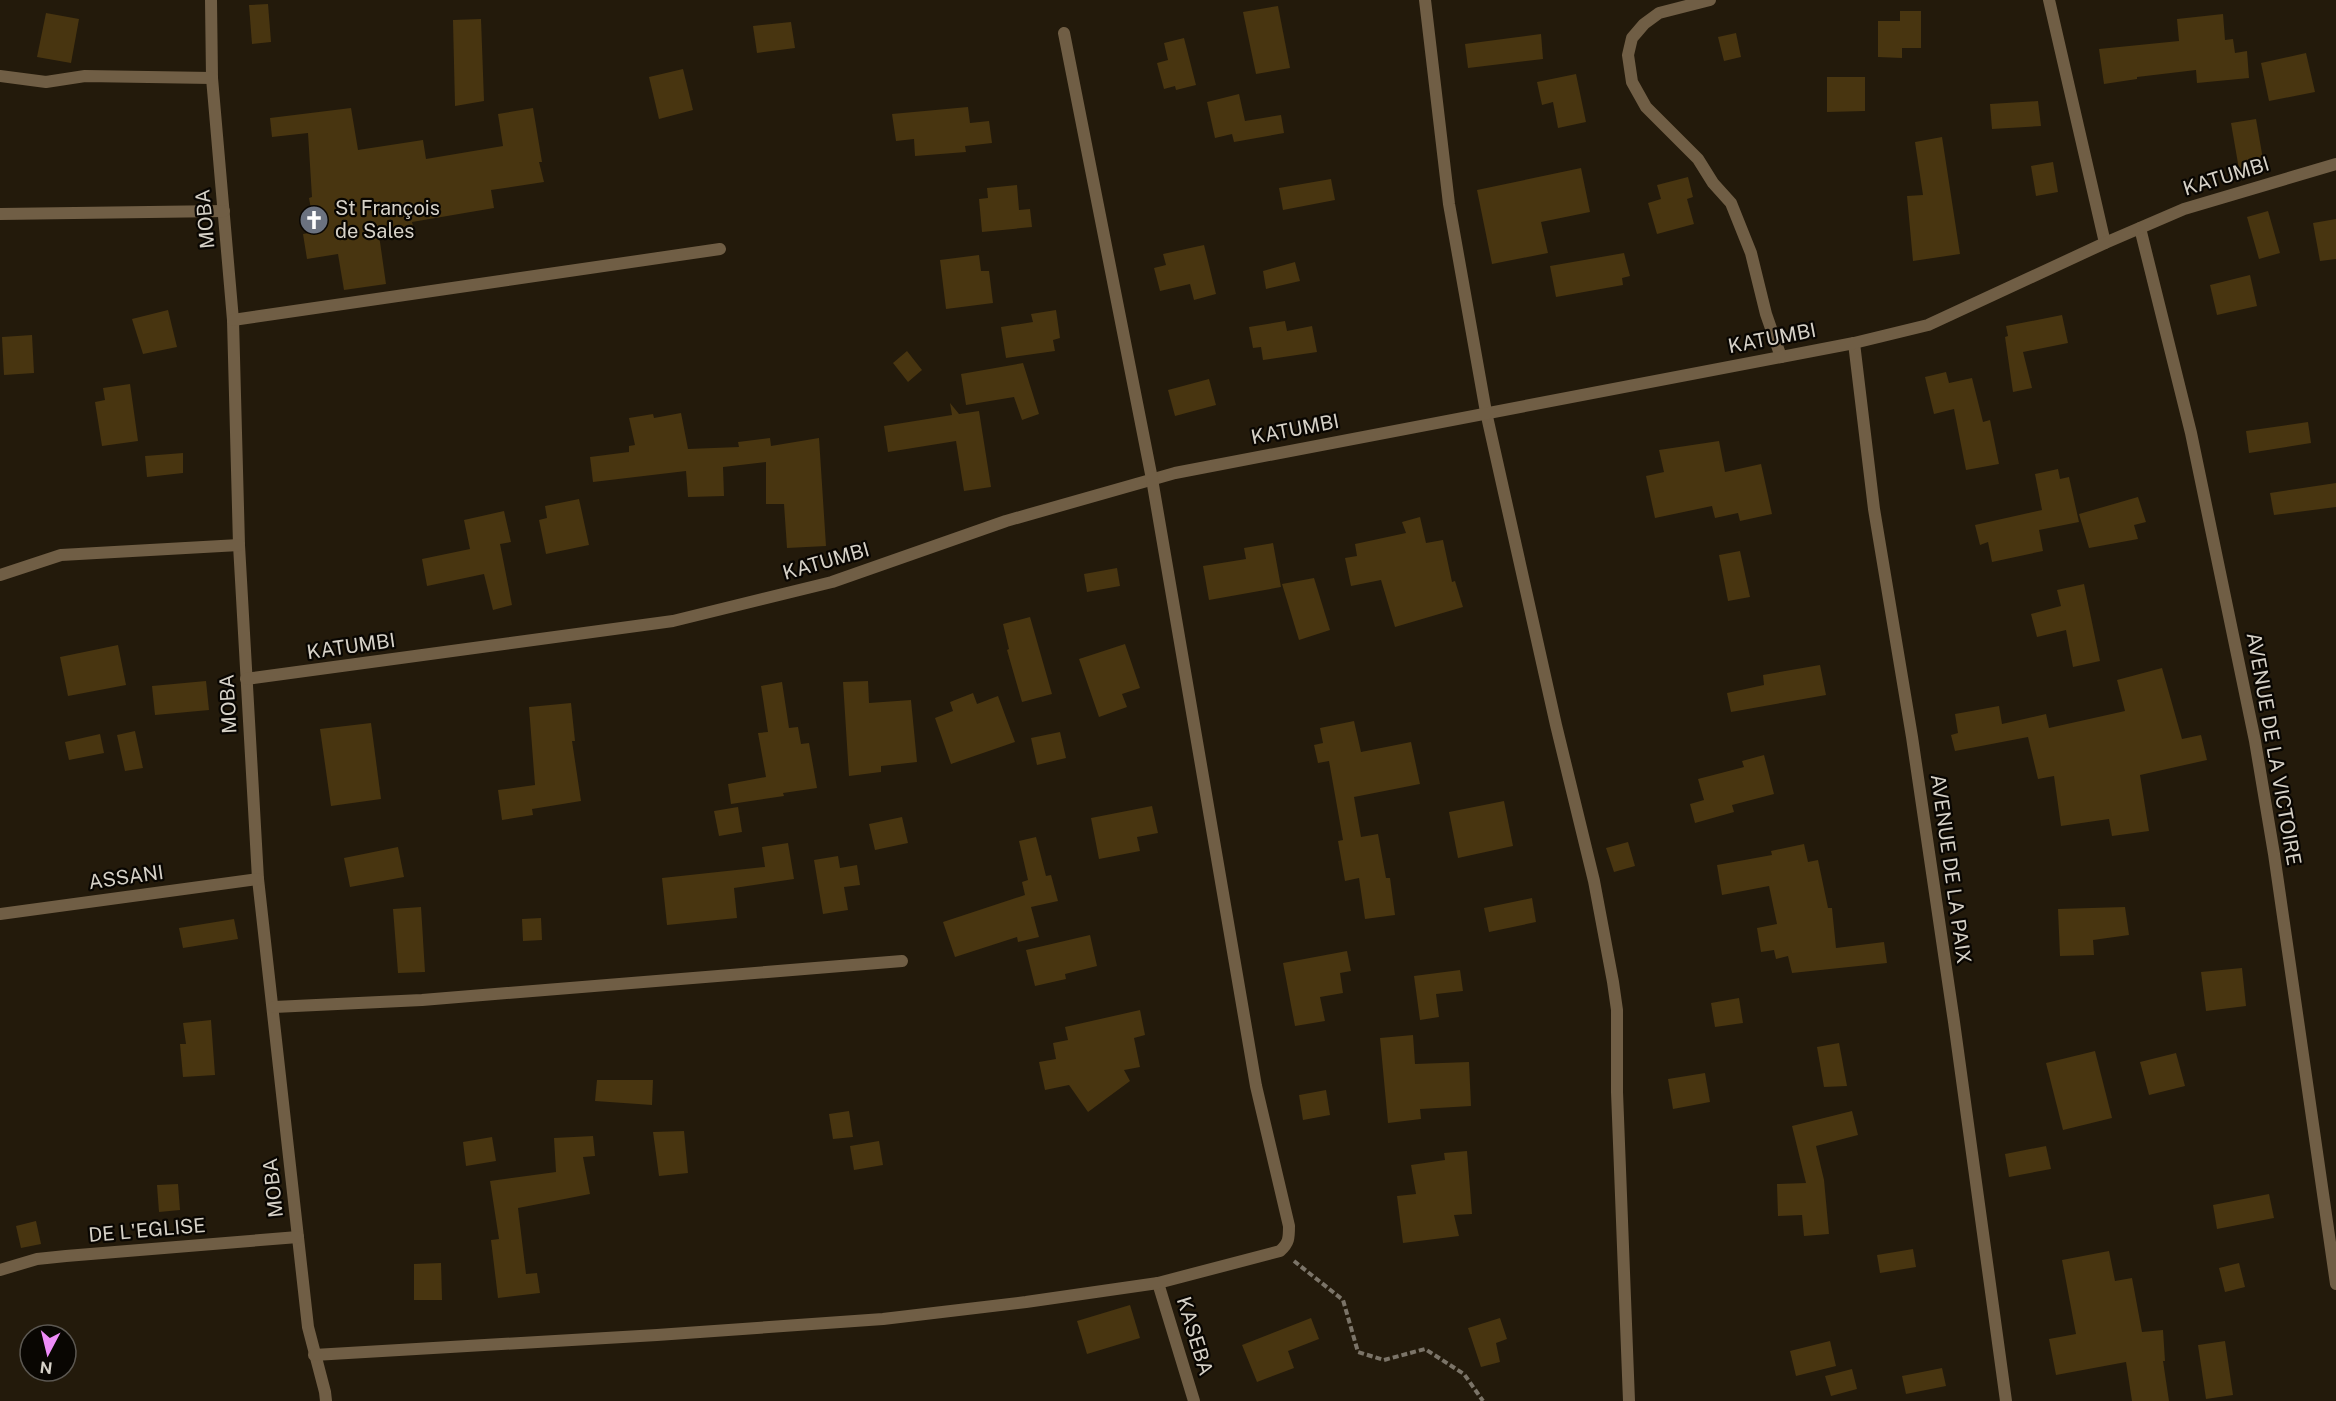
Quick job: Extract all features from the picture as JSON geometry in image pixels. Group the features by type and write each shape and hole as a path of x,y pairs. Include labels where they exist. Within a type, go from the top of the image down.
{"street":[{"name":"MOBA","path":"211,0 212,78 233,320 238,545 258,879 274,1006 308,1327 326,1392 326,1401"},
{"path":"1425,0 1449,204 1486,412 1556,725 1594,881 1614,982 1629,1401"},
{"path":"1710,0 1659,13 1644,24 1632,38 1628,54 1632,82 1646,107 1698,159 1713,183 1731,203 1751,253 1766,314 1781,357"},
{"path":"2049,0 2105,243"},
{"path":"314,1355 883,1319 1026,1302 1158,1282 1280,1251 1289,1238 1289,1226 1256,1086 1152,479 1064,33"},
{"path":"0,76 46,82 86,76 212,78"},
{"name":"KATUMBI","path":"246,679 673,621 832,582 1006,521 1175,472 1854,343 1928,326 2184,208 2336,164"},
{"path":"0,214 224,211"},
{"name":"AVENUE DE LA VICTOIRE","path":"2139,228 2191,433 2255,741 2274,854 2336,1284"},
{"path":"233,320 720,249"},
{"name":"AVENUE DE LA PAIX","path":"1854,343 1874,509 1913,749 2006,1401"},
{"path":"0,575 61,555 238,545"},
{"name":"ASSANI","path":"0,914 258,879"},
{"path":"274,1006 422,1000 902,961"},
{"name":"DE L'EGLISE","path":"0,1270 50,1257 298,1237"},
{"name":"KASEBA","path":"1158,1282 1194,1401"}],"path":[{"path":"1280,1251 1343,1300 1358,1352 1384,1360 1425,1349 1464,1374 1483,1401"}],"building":[{"path":"268,4 271,42 252,44 249,5"},
{"path":"1278,6 1290,68 1256,74 1243,12"},
{"path":"1900,11 1921,11 1921,48 1902,48 1902,58 1878,57 1878,21 1900,21"},
{"path":"46,13 79,19 71,63 37,57"},
{"path":"2223,14 2225,40 2233,39 2235,53 2247,51 2249,78 2197,83 2196,70 2137,77 2137,79 2104,84 2099,49 2179,41 2177,19"},
{"path":"481,19 484,101 455,106 453,20"},
{"path":"791,22 795,48 757,53 753,26"},
{"path":"1736,33 1741,57 1724,61 1718,37"},
{"path":"1541,34 1543,59 1468,68 1465,44"},
{"path":"1184,38 1196,85 1176,90 1175,86 1164,89 1157,63 1168,60 1164,43"},
{"path":"2306,53 2315,92 2269,101 2261,63"},
{"path":"683,69 693,110 659,119 649,77"},
{"path":"1576,74 1586,122 1558,128 1553,102 1542,105 1537,82"},
{"path":"1827,77 1865,77 1865,111 1827,112"},
{"path":"1239,94 1245,121 1281,115 1284,133 1234,142 1232,134 1215,138 1207,102"},
{"path":"2038,101 2041,126 1992,129 1990,104"},
{"path":"968,107 970,123 989,121 992,143 965,146 966,152 915,156 914,139 896,141 892,114"},
{"path":"351,108 358,150 423,140 426,159 503,146 498,114 533,108 542,162 539,162 544,182 491,190 494,208 412,222 413,226 379,235 386,284 344,290 338,254 307,259 303,234 315,232 309,198 312,197 308,133 272,137 270,118"},
{"path":"2256,119 2265,171 2240,175 2231,123"},
{"path":"1942,137 1960,254 1913,261 1907,196 1923,195 1915,142"},
{"path":"2053,162 2058,192 2036,196 2031,166"},
{"path":"1581,168 1590,212 1541,222 1548,253 1492,264 1477,190"},
{"path":"1688,177 1693,197 1687,199 1694,224 1657,234 1648,203 1661,199 1657,185"},
{"path":"1331,179 1335,200 1283,210 1279,188"},
{"path":"1017,185 1019,210 1030,209 1032,227 982,232 979,199 988,198 987,188"},
{"path":"2268,211 2280,253 2259,259 2247,217"},
{"path":"2336,219 2336,259 2320,261 2313,223"},
{"path":"1204,245 1216,294 1194,300 1190,284 1160,291 1154,268 1166,265 1163,254"},
{"path":"1624,253 1630,276 1622,278 1623,285 1556,297 1550,266"},
{"path":"979,255 981,271 989,271 993,303 946,309 940,260"},
{"path":"1295,262 1300,281 1266,289 1263,271"},
{"path":"2250,275 2257,306 2217,315 2210,285"},
{"path":"168,310 177,347 143,354 132,319"},
{"path":"1056,310 1060,338 1053,340 1055,351 1006,358 1001,327 1033,322 1031,314"},
{"path":"2062,315 2068,343 2023,352 2032,388 2013,392 2005,337 2008,336 2006,326"},
{"path":"1285,321 1287,331 1312,326 1317,352 1263,360 1261,347 1253,348 1249,327"},
{"path":"32,335 34,373 4,375 2,337"},
{"path":"907,351 922,370 908,382 893,363"},
{"path":"1023,363 1039,414 1022,420 1014,397 966,405 961,374"},
{"path":"1946,372 1949,383 1972,378 1983,422 1990,420 1999,464 1966,470 1954,409 1934,414 1925,377"},
{"path":"1209,379 1216,405 1175,416 1168,390"},
{"path":"130,384 138,441 102,446 95,402 105,400 103,388"},
{"path":"950,403 959,414 979,411 991,487 964,491 956,441 888,452 884,426 952,415"},
{"path":"681,413 688,449 739,447 738,442 770,438 771,446 819,438 826,546 787,548 784,504 766,504 766,462 723,467 724,496 688,497 686,471 593,482 590,457 629,452 629,446 635,445 629,418 653,414 654,418"},
{"path":"2308,422 2311,443 2249,453 2246,431"},
{"path":"1719,441 1725,472 1761,464 1772,514 1740,521 1738,513 1715,518 1712,506 1655,518 1646,476 1664,472 1659,450"},
{"path":"183,453 183,473 147,477 145,456"},
{"path":"2058,469 2060,479 2069,477 2079,522 2039,530 2043,551 1992,562 1988,542 1980,545 1975,525 2042,510 2035,474"},
{"path":"2336,483 2336,507 2274,515 2270,493"},
{"path":"2138,497 2146,522 2134,525 2138,539 2089,548 2079,514"},
{"path":"579,499 589,545 546,554 539,520 547,518 545,506"},
{"path":"504,511 511,542 500,544 512,605 493,610 484,574 427,586 422,559 470,549 464,520"},
{"path":"1420,517 1426,543 1443,540 1452,582 1455,581 1463,607 1395,627 1381,580 1351,586 1345,558 1357,556 1355,544 1406,533 1402,522"},
{"path":"1273,543 1281,587 1209,600 1203,566 1246,559 1244,548"},
{"path":"1740,551 1750,597 1728,601 1719,555"},
{"path":"1117,568 1120,586 1087,592 1084,574"},
{"path":"1314,578 1330,630 1299,640 1282,584"},
{"path":"2084,584 2100,661 2073,667 2066,630 2037,637 2031,614 2061,606 2057,590"},
{"path":"1030,617 1052,694 1022,702 1007,650 1009,649 1003,624"},
{"path":"1125,644 1140,688 1122,694 1127,707 1099,717 1079,659"},
{"path":"118,645 126,685 68,696 60,657"},
{"path":"1820,665 1826,695 1731,712 1727,693 1764,685 1763,675"},
{"path":"2162,668 2182,739 2201,735 2207,760 2140,775 2149,831 2112,836 2109,819 2061,826 2054,776 2038,779 2028,737 1955,751 1951,735 1958,733 1955,714 1999,706 2002,724 2046,714 2049,728 2125,711 2117,680"},
{"path":"206,681 209,710 155,715 152,686"},
{"path":"868,681 869,703 911,700 917,762 881,766 881,772 849,776 843,682"},
{"path":"782,682 789,728 798,727 801,744 809,743 817,788 783,793 784,796 731,804 728,784 766,777 758,733 768,732 761,686"},
{"path":"973,693 977,704 998,696 1015,742 951,764 935,718 953,711 950,702"},
{"path":"571,703 575,741 572,741 581,801 532,809 533,815 502,820 498,790 535,785 529,707"},
{"path":"1354,721 1361,752 1411,742 1420,784 1354,797 1361,837 1378,834 1386,878 1390,878 1395,915 1365,919 1359,878 1345,881 1338,841 1343,840 1329,761 1318,763 1314,745 1323,743 1320,728"},
{"path":"371,723 381,799 331,806 320,729"},
{"path":"135,731 143,768 125,771 117,735"},
{"path":"1060,732 1066,758 1037,765 1031,738"},
{"path":"100,734 104,753 69,760 65,742"},
{"path":"1764,755 1774,794 1732,805 1734,812 1695,823 1690,804 1704,800 1698,779 1744,767 1742,761"},
{"path":"1504,801 1513,846 1458,858 1449,812"},
{"path":"1152,806 1158,833 1137,837 1140,851 1099,859 1091,818"},
{"path":"738,807 742,832 719,836 714,811"},
{"path":"902,817 908,843 875,850 869,824"},
{"path":"1036,837 1046,876 1051,875 1058,901 1031,907 1039,937 1018,942 1017,937 955,957 943,922 1025,895 1022,882 1028,880 1019,841"},
{"path":"1628,842 1635,866 1614,872 1606,848"},
{"path":"788,843 794,879 734,888 737,918 667,925 662,878 765,867 762,847"},
{"path":"1804,844 1808,862 1818,860 1828,908 1832,908 1836,948 1884,942 1887,963 1792,973 1788,956 1776,959 1774,950 1761,952 1757,928 1777,924 1769,886 1722,895 1717,865 1772,855 1771,851"},
{"path":"398,847 404,877 350,887 344,858"},
{"path":"838,856 840,868 857,865 860,885 844,887 848,910 823,914 814,860"},
{"path":"1532,898 1536,922 1489,932 1484,908"},
{"path":"421,907 425,972 398,973 393,909"},
{"path":"2125,907 2129,935 2093,940 2094,955 2060,956 2058,909"},
{"path":"541,918 542,940 523,941 522,919"},
{"path":"234,919 238,939 183,948 179,928"},
{"path":"1090,935 1097,966 1065,974 1066,979 1035,986 1026,950"},
{"path":"1347,951 1351,971 1340,973 1343,993 1320,997 1325,1021 1295,1026 1283,963"},
{"path":"2242,968 2246,1006 2206,1011 2201,972"},
{"path":"1460,970 1463,991 1436,994 1439,1017 1420,1020 1414,976"},
{"path":"1739,998 1743,1023 1715,1027 1711,1003"},
{"path":"1140,1010 1145,1035 1134,1038 1140,1067 1124,1070 1130,1081 1088,1112 1069,1085 1045,1090 1039,1062 1056,1059 1053,1043 1068,1040 1065,1027"},
{"path":"211,1020 215,1075 183,1077 180,1044 186,1044 183,1023"},
{"path":"1413,1035 1415,1064 1469,1062 1471,1106 1420,1109 1421,1119 1388,1123 1380,1038"},
{"path":"1839,1043 1847,1086 1824,1087 1817,1047"},
{"path":"2095,1051 2112,1118 2063,1130 2046,1063"},
{"path":"2176,1053 2185,1086 2149,1095 2140,1062"},
{"path":"1705,1073 1710,1102 1673,1109 1668,1079"},
{"path":"597,1080 653,1080 652,1105 595,1101"},
{"path":"1326,1090 1330,1115 1303,1120 1299,1095"},
{"path":"849,1111 853,1137 833,1139 829,1114"},
{"path":"1852,1111 1858,1135 1816,1146 1824,1180 1829,1234 1804,1236 1802,1215 1778,1216 1777,1184 1806,1183 1792,1126"},
{"path":"684,1131 688,1173 659,1176 653,1132"},
{"path":"593,1136 595,1156 583,1157 590,1194 518,1208 526,1274 537,1273 540,1293 498,1298 491,1240 499,1239 490,1181 556,1172 554,1138"},
{"path":"492,1137 496,1161 466,1166 463,1142"},
{"path":"879,1141 883,1165 854,1170 850,1146"},
{"path":"2046,1146 2051,1169 2009,1177 2005,1154"},
{"path":"1467,1151 1472,1214 1454,1215 1459,1236 1403,1243 1397,1196 1416,1194 1411,1165 1445,1160 1444,1153"},
{"path":"178,1184 180,1210 159,1212 157,1185"},
{"path":"2269,1194 2274,1218 2217,1229 2213,1205"},
{"path":"36,1221 41,1244 21,1248 16,1226"},
{"path":"1913,1249 1916,1267 1880,1273 1877,1255"},
{"path":"2109,1251 2115,1281 2132,1278 2142,1332 2163,1330 2165,1361 2163,1361 2169,1401 2132,1401 2126,1362 2056,1375 2049,1339 2076,1334 2062,1260"},
{"path":"441,1263 442,1300 414,1300 414,1264"},
{"path":"2239,1263 2245,1287 2225,1292 2219,1268"},
{"path":"1130,1305 1140,1338 1087,1354 1077,1321"},
{"path":"1311,1318 1319,1339 1288,1351 1294,1368 1257,1382 1242,1345"},
{"path":"1500,1318 1507,1339 1496,1343 1500,1362 1481,1367 1468,1328"},
{"path":"1830,1341 1836,1366 1796,1376 1790,1351"},
{"path":"2225,1341 2233,1395 2206,1399 2198,1345"},
{"path":"1942,1368 1946,1386 1906,1394 1902,1376"},
{"path":"1852,1369 1857,1389 1831,1396 1825,1376"}],"place":[{"name":"St François de Sales","path":"314,220"}]}
